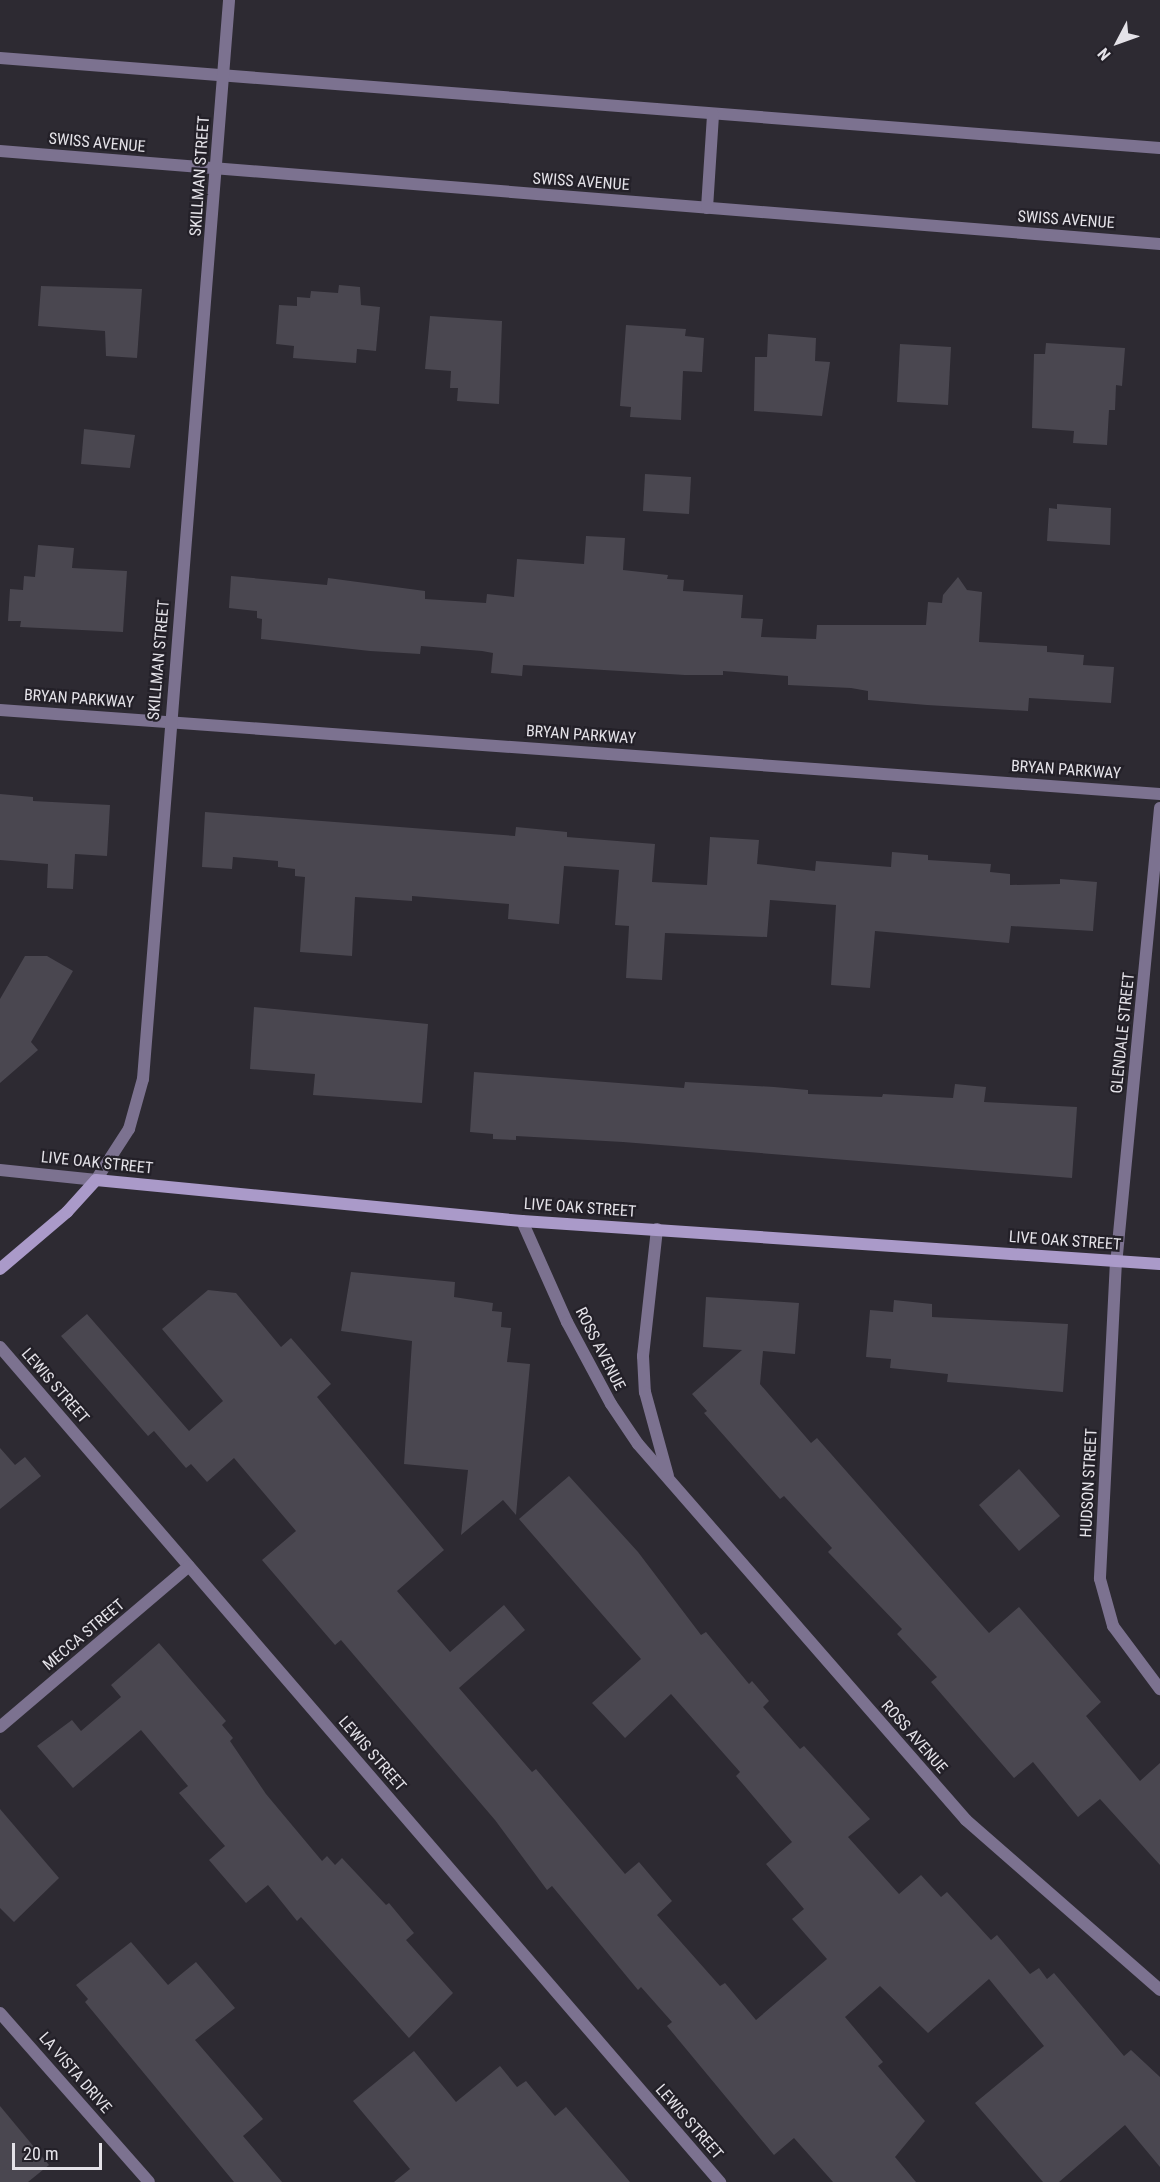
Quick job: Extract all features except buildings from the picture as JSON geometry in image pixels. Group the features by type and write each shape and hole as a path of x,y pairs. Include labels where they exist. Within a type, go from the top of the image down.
{"main road":[{"name":"LIVE OAK STREET","path":"96,1180 522,1221 1160,1264"},
{"name":"SKILLMAN STREET","path":"0,1269 67,1212 96,1180"}],"street":[{"name":"SKILLMAN STREET","path":"96,1180 129,1128 143,1079 229,0"},
{"path":"0,58 1160,148"},
{"path":"707,208 713,114"},
{"name":"SWISS AVENUE","path":"0,151 1160,244"},
{"name":"BRYAN PARKWAY","path":"0,710 1160,794"},
{"name":"GLENDALE STREET","path":"1116,1261 1160,808"},
{"name":"LIVE OAK STREET","path":"0,1170 96,1180"},
{"name":"ROSS AVENUE","path":"522,1221 567,1322 610,1404 669,1480 966,1820 1160,1990"},
{"name":"ROSS AVENUE","path":"657,1229 643,1356 645,1392 669,1480"},
{"name":"HUDSON STREET","path":"1116,1261 1100,1579 1113,1626 1160,1689"},
{"name":"LEWIS STREET","path":"0,1347 720,2182"},
{"name":"MECCA STREET","path":"0,1727 189,1566"},
{"name":"LA VISTA DRIVE","path":"0,2013 149,2182"}]}
